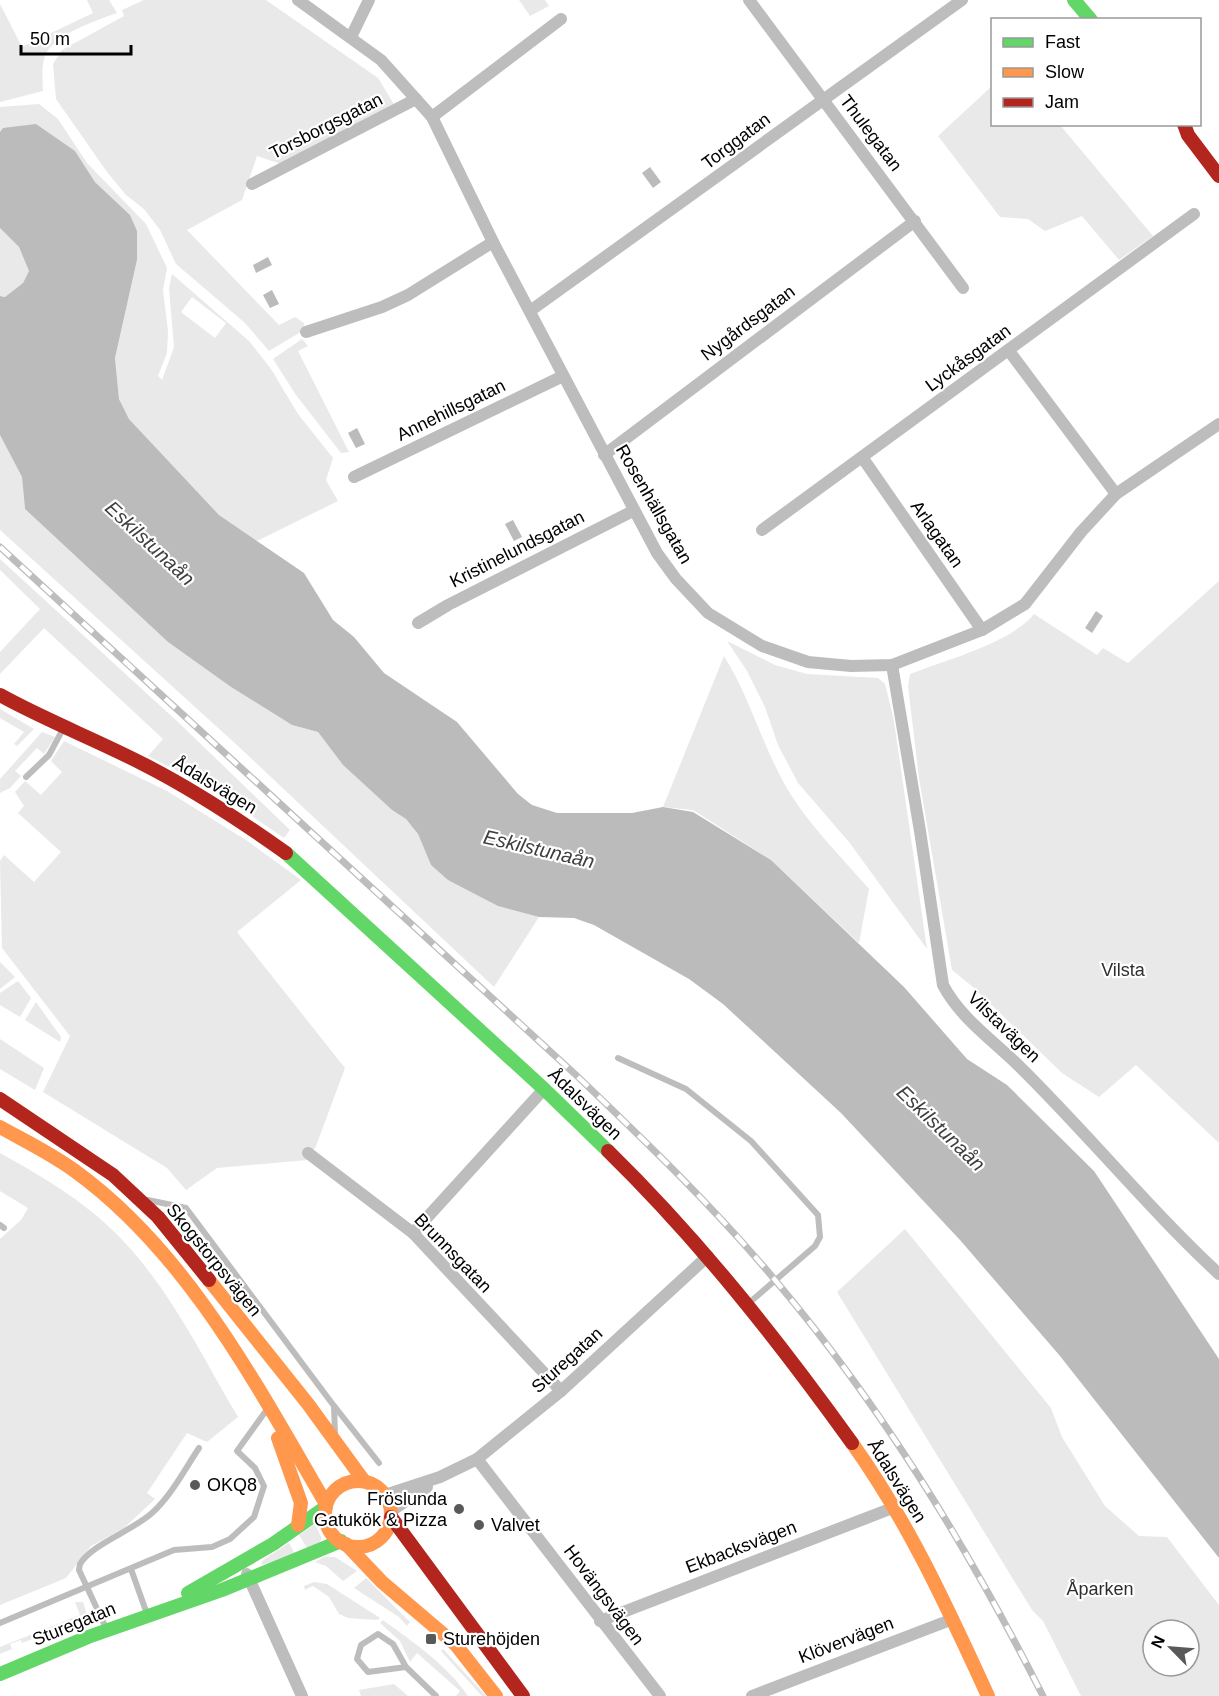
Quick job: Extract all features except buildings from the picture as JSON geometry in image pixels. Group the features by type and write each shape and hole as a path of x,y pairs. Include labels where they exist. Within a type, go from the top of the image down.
{"street":[{"name":"Rosenhällsgatan","path":"298,0 381,60 432,117 493,242 657,553 676,579 708,613 745,637 773,651 808,662 851,666 891,665 982,630 1025,604 1081,532 1116,494 1219,424"},
{"path":"351,37 369,0"},
{"name":"Thulegatan","path":"749,0 963,288"},
{"name":"Torggatan","path":"530,311 962,0"},
{"path":"1072,2 1089,18"},
{"path":"432,117 561,19"},
{"name":"Torsborgsgatan","path":"252,184 416,99"},
{"path":"1186,126 1188,135 1219,176"},
{"path":"1190,126 1195,129 1219,160"},
{"name":"Lyckåsgatan","path":"762,530 1194,214"},
{"name":"Nygårdsgatan","path":"604,455 915,221"},
{"path":"306,332 382,307 408,295 493,242"},
{"path":"1009,351 1116,494"},
{"name":"Annehillsgatan","path":"354,477 563,376"},
{"name":"Arlagatan","path":"862,458 982,630"},
{"name":"Kristinelundsgatan","path":"418,622 448,604 633,511"},
{"name":"Vilstavägen","path":"891,665 920,831 942,985 966,1018 1019,1066 1219,1274"},
{"name":"Ådalsvägen","path":"0,695 175,782 261,834 286,852 544,1089 656,1198 708,1256 823,1402 895,1507 953,1619 988,1696"},
{"path":"413,1233 544,1089"},
{"name":"Skogstorpsvägen","path":"0,1099 113,1175 158,1217 216,1286 364,1481"},
{"name":"Skogstorpsvägen","path":"0,1127 85,1178 130,1219 163,1254 210,1315 268,1407 326,1506"},
{"name":"Brunnsgatan","path":"308,1153 413,1233 561,1391"},
{"name":"Sturegatan","path":"385,1495 440,1477 477,1459 561,1391 708,1256"},
{"path":"268,1407 302,1503 298,1525"},
{"name":"Hovängsvägen","path":"477,1459 600,1622 660,1696"},
{"name":"Sturegatan","path":"391,1514 440,1477"},
{"path":"496,1696 470,1660 449,1638 367,1570 344,1542 328,1528 326,1506 340,1486 364,1481 385,1495 391,1514 523,1696"},
{"name":"Sturegatan","path":"161,1609 241,1563 326,1506"},
{"name":"Ekbacksvägen","path":"600,1622 895,1507"},
{"path":"344,1542 360,1547 372,1543 386,1531 391,1514"},
{"name":"Sturegatan","path":"0,1674 161,1609 250,1579 344,1542"},
{"path":"241,1563 302,1696"},
{"name":"Klövervägen","path":"752,1696 953,1619"}],"lane":[{"path":"26,777 49,756 64,728"},
{"path":"618,1058 686,1089 751,1141 818,1215 821,1225 820,1237 815,1246 746,1305"},
{"path":"138,1198 186,1208 379,1463"},
{"path":"334,1406 335,1443"},
{"path":"0,1623 174,1550 212,1547 230,1539 254,1517 264,1486 255,1468 237,1451 268,1407"},
{"path":"107,1630 80,1570 83,1558 130,1530 154,1512 199,1448"},
{"path":"131,1569 147,1615"},
{"path":"406,1667 368,1672 357,1659 361,1645 378,1634 393,1644 406,1667 436,1696"}],"green space":[{"path":"87,0 109,0 117,13 71,32 49,49 43,63 43,91 0,102 0,4 22,47 93,13"},
{"path":"144,0 266,0 378,78 395,106 281,164 257,156 242,200 187,230 279,325 295,317 304,323 304,330 269,351 245,323 176,264 160,230 144,209 126,195 107,172 56,99 53,64 62,50 124,16 122,10"},
{"path":"519,0 545,0 549,6 530,16"},
{"path":"991,87 991,126 1061,126 1153,236 1119,260 1082,216 1045,231 1028,219 1000,217 938,136"},
{"path":"39,104 58,119 87,163 146,224 167,268 163,290 168,331 167,353 158,376 162,380 174,347 169,288 172,274 249,341 271,369 298,414 333,458 326,480 338,501 257,541 219,515 129,419 119,399 115,358 137,260 130,215 95,182 75,151 0,132 0,107","holes":["192,297 226,323 215,338 181,312"]},
{"path":"0,228 19,247 29,271 23,283 5,297 0,296"},
{"path":"302,339 308,346 298,351 349,452 341,453 296,395 273,359"},
{"path":"0,435 22,477 25,509 168,642 231,687 292,725 318,732 343,765 392,810 406,819 418,834 431,865 498,906 539,917 494,987 238,746 0,530"},
{"path":"0,559 179,723 290,830 284,838 211,788 148,756 163,739 44,628 0,674 0,652 40,609 0,570"},
{"name":"Vilsta","path":"1219,581 1219,1143 1136,1065 1099,1097 1062,1073 973,987 952,970 919,778 908,686 910,674 994,642 1010,634 1034,614 1097,655 1103,648 1128,663"},
{"path":"727,641 775,665 807,674 878,678 885,684 894,721 927,949 849,842 798,783 778,745 765,707 747,671"},
{"path":"724,656 743,692 776,768 797,804 869,889 859,943 771,860 693,810 663,807"},
{"path":"0,709 34,729 17,746 14,744 24,732 0,718"},
{"path":"42,732 55,737 44,754 37,748 15,771 21,776 10,788 0,793 0,779"},
{"path":"64,741 167,791 246,840 301,880 237,932 345,1068 316,1146 308,1160 217,1168 186,1190 167,1168 43,1092 70,1036 2,948 0,861 4,855 34,882 61,852 18,813 24,806 15,792 25,781 41,795 62,772 51,761"},
{"path":"0,962 15,977 0,989"},
{"path":"18,981 31,998 20,1017 0,1005 0,993"},
{"path":"36,1002 61,1037 60,1042 25,1020"},
{"path":"0,1039 44,1068 35,1090 0,1069"},
{"path":"0,1153 50,1182 83,1205 126,1244 173,1306 238,1417 207,1442 187,1433 147,1493 155,1499 124,1528 91,1546 66,1578 0,1605 0,1239 21,1220 28,1208 0,1191"},
{"name":"Åparken","path":"905,1229 1051,1408 1062,1437 1105,1506 1139,1536 1167,1537 1219,1605 1219,1696 1081,1696 1043,1621 1032,1610 837,1292"},
{"path":"315,1524 322,1539 310,1553 299,1535"},
{"path":"289,1543 297,1558 261,1565 263,1560"},
{"path":"324,1557 335,1557 357,1571 343,1581 326,1566 315,1562"},
{"path":"366,1578 410,1622 407,1626 399,1617 354,1588"},
{"path":"314,1582 327,1584 380,1618 377,1620 348,1618 339,1614 329,1597 313,1586 305,1590 304,1586"},
{"path":"75,1602 83,1602 88,1618 22,1643 21,1640 10,1644 12,1649 0,1654 0,1647 80,1615"},
{"path":"383,1620 440,1664 468,1696 456,1696 460,1691 417,1653 410,1662 400,1641 380,1623"},
{"path":"443,1649 486,1696 482,1696 441,1651"},
{"path":"394,1684 408,1696 361,1696 359,1690"}],"water":[{"name":"Eskilstunaån","path":"36,124 75,151 95,182 130,215 137,231 137,260 115,358 119,399 129,419 219,515 304,573 333,620 354,637 384,673 457,722 518,794 532,805 557,813 632,813 663,807 693,812 771,860 904,987 967,1059 1007,1085 1094,1171 1219,1359 1219,1558 1060,1356 960,1240 841,1113 723,1004 689,979 594,925 574,918 539,917 498,906 448,880 431,865 418,834 406,819 392,810 343,765 318,732 292,725 231,687 168,642 25,509 22,477 0,435 0,296 5,297 23,283 29,271 19,247 0,228 0,132 3,128"},
{"path":"650,167 661,182 653,188 642,173"},
{"path":"268,257 272,265 256,273 253,265"},
{"path":"272,290 279,304 270,308 263,295"},
{"path":"357,428 365,444 356,448 348,433"},
{"path":"513,520 522,537 514,541 505,524"},
{"path":"1096,611 1103,616 1092,633 1085,628"}],"railway":[{"path":"0,547 576,1075 728,1226 814,1329 852,1378 887,1429 954,1533 1043,1696"}],"traffic: fast":[{"path":"1074,0 1089,18"},
{"path":"286,853 544,1089 608,1151"},
{"path":"188,1593 273,1544 326,1507"},
{"path":"0,1674 88,1637 222,1590 341,1541"}],"traffic: slow":[{"path":"0,1127 48,1153 75,1171 115,1204 152,1241 186,1281 217,1324 274,1414 326,1504"},
{"path":"209,1280 308,1404 364,1481"},
{"path":"278,1438 301,1503 298,1525"},
{"path":"852,1443 909,1534 988,1696"},
{"path":"358,1481 370,1484 381,1491 388,1502 391,1514 388,1526 381,1537 370,1544 358,1547 346,1544 335,1537 328,1526 325,1514 328,1502 335,1491 346,1484 358,1481"},
{"path":"346,1544 382,1582 456,1645 496,1696"}],"traffic: jam":[{"path":"1185,126 1188,135 1219,176"},
{"path":"0,695 163,775 217,806 286,853"},
{"path":"0,1099 113,1175 158,1217 209,1280"},
{"path":"608,1151 706,1255 795,1366 852,1443"},
{"path":"391,1517 523,1696"}],"place":[{"name":"OKQ8","path":"195,1485"},
{"name":"Fröslunda Gatukök & Pizza","path":"459,1509"},
{"name":"Valvet","path":"479,1525"},
{"name":"Sturehöjden","path":"431,1639"}]}
